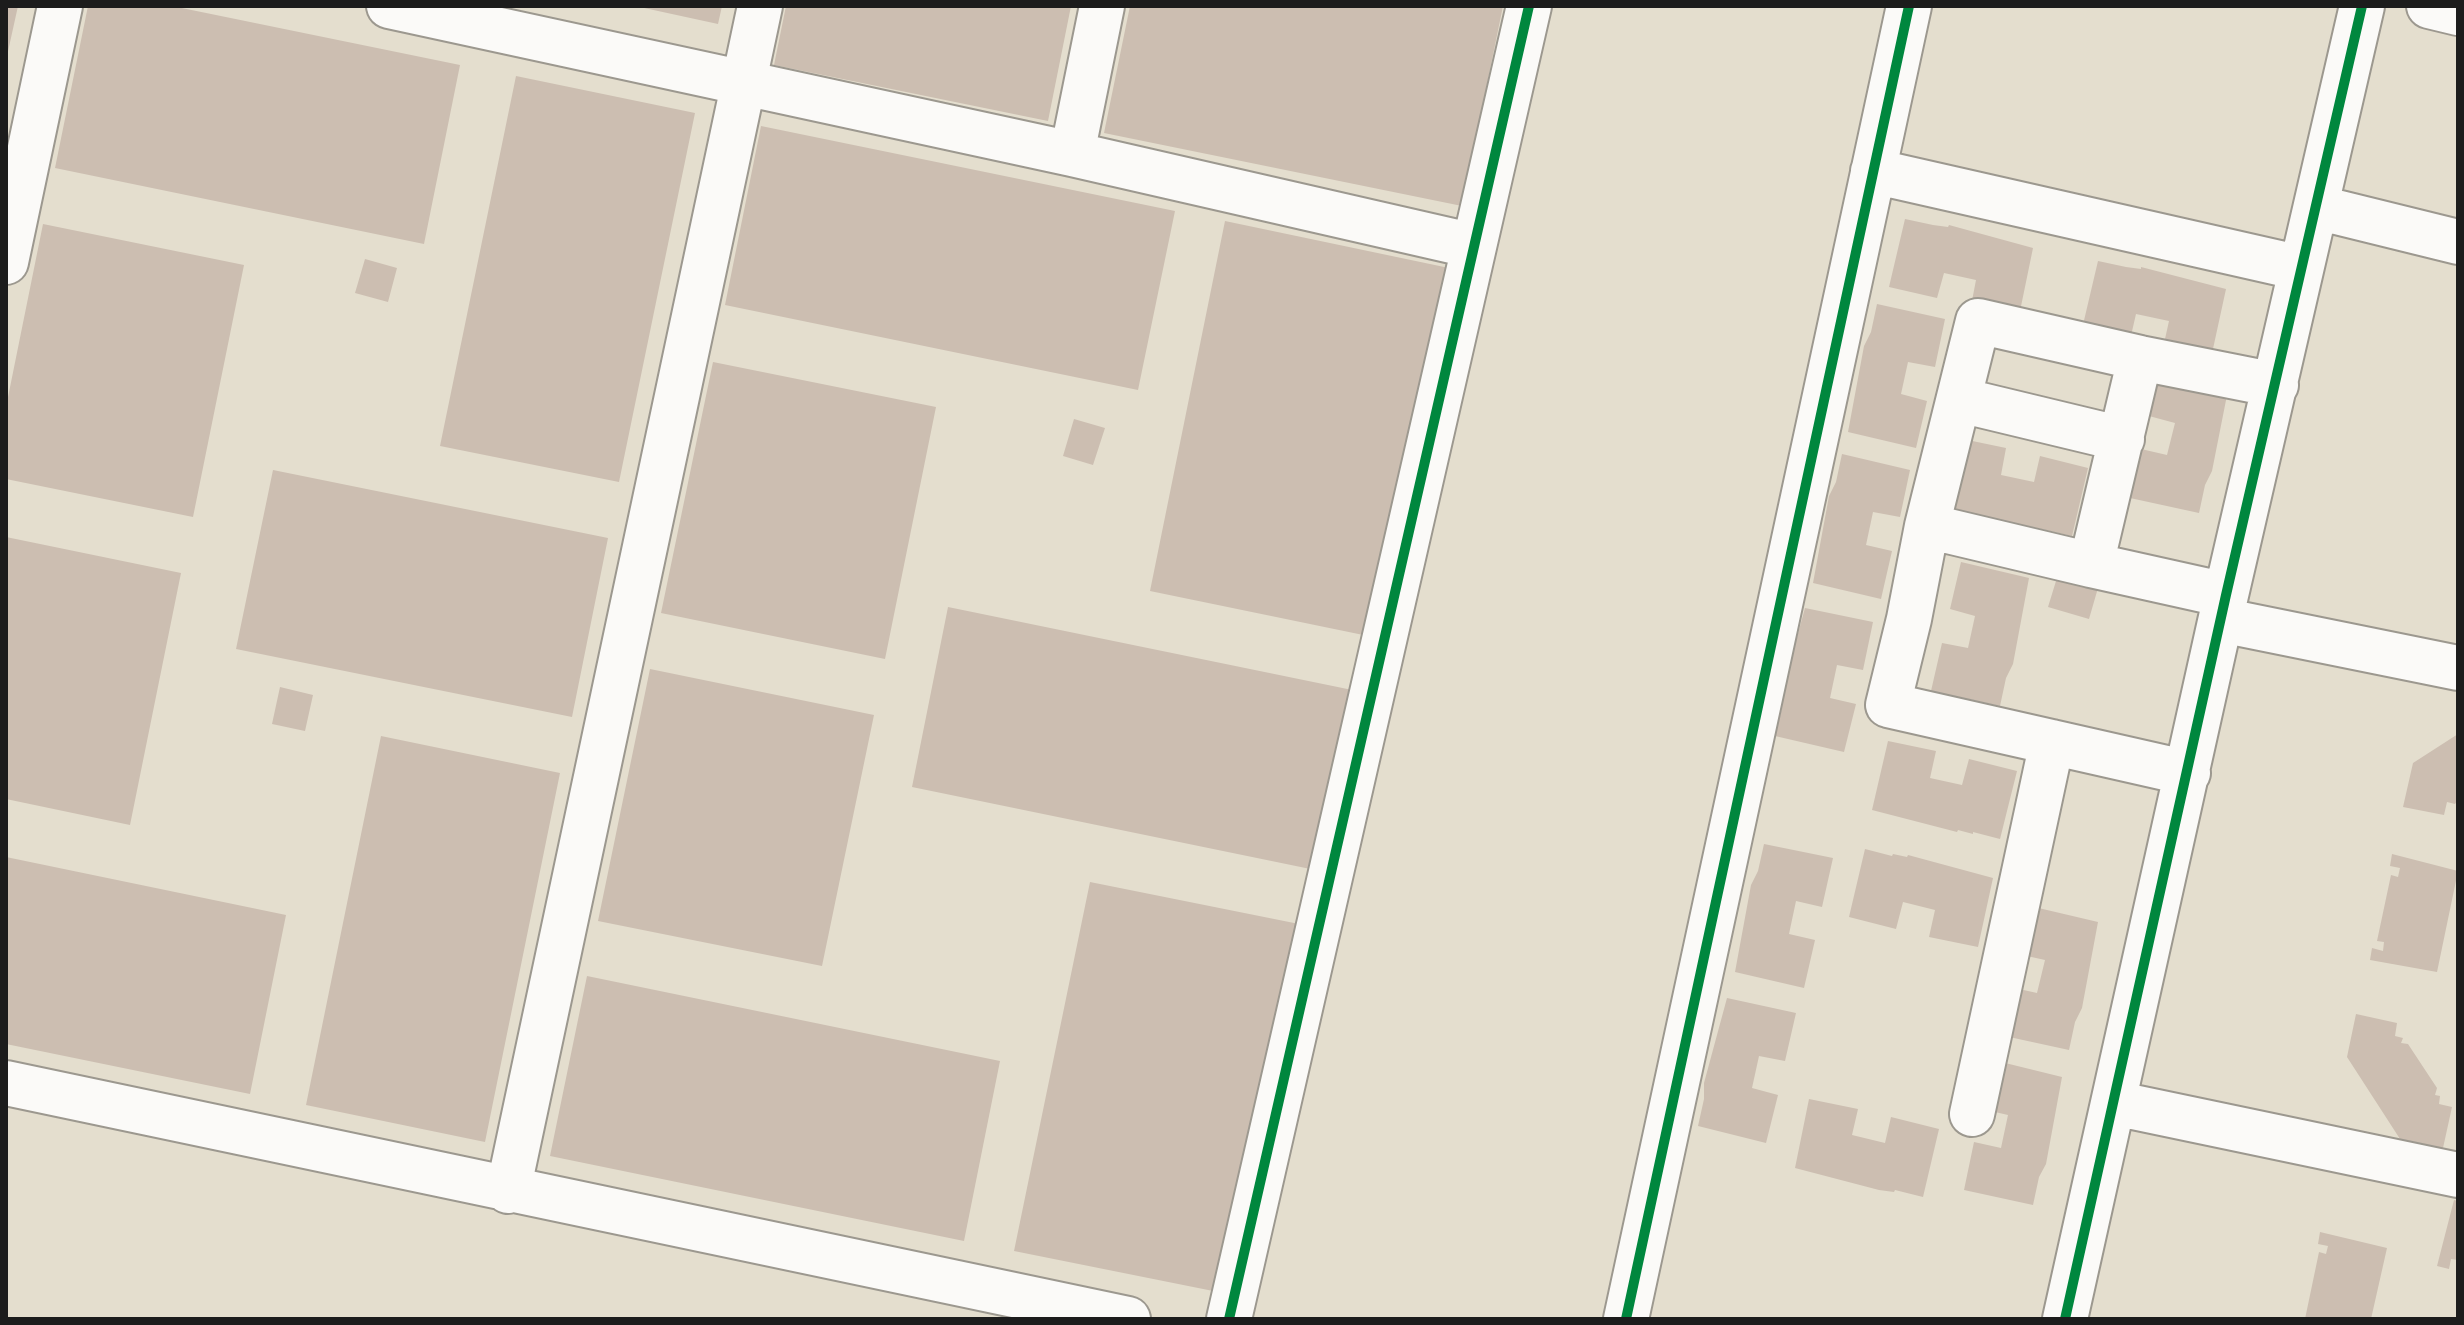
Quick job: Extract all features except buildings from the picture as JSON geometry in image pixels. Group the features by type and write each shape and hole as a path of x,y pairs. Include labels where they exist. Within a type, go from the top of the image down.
{"main road":[{"path":"6,262 60,6"},
{"path":"508,1191 760,6"},
{"path":"1072,154 1102,6"},
{"path":"1229,1319 1529,6"},
{"path":"1626,1319 1909,6"},
{"path":"2065,1319 2223,608 2362,6"},
{"path":"2429,6 2458,13"},
{"path":"402,8 1072,154 1474,246"},
{"path":"1873,171 2301,268"},
{"path":"2316,207 2458,242"},
{"path":"2188,773 1888,705 1927,526 1978,321 2276,385"},
{"path":"2091,565 2140,358"},
{"path":"1960,400 2122,439"},
{"path":"1927,526 2091,565 2223,608 2458,668"},
{"path":"1972,1114 2052,742"},
{"path":"6,1083 1128,1319"},
{"path":"2114,1103 2458,1175"}],"cycle path":[{"path":"1229,1319 1529,6"},
{"path":"1626,1319 1909,6"},
{"path":"2065,1319 2226,595 2362,6"}]}
